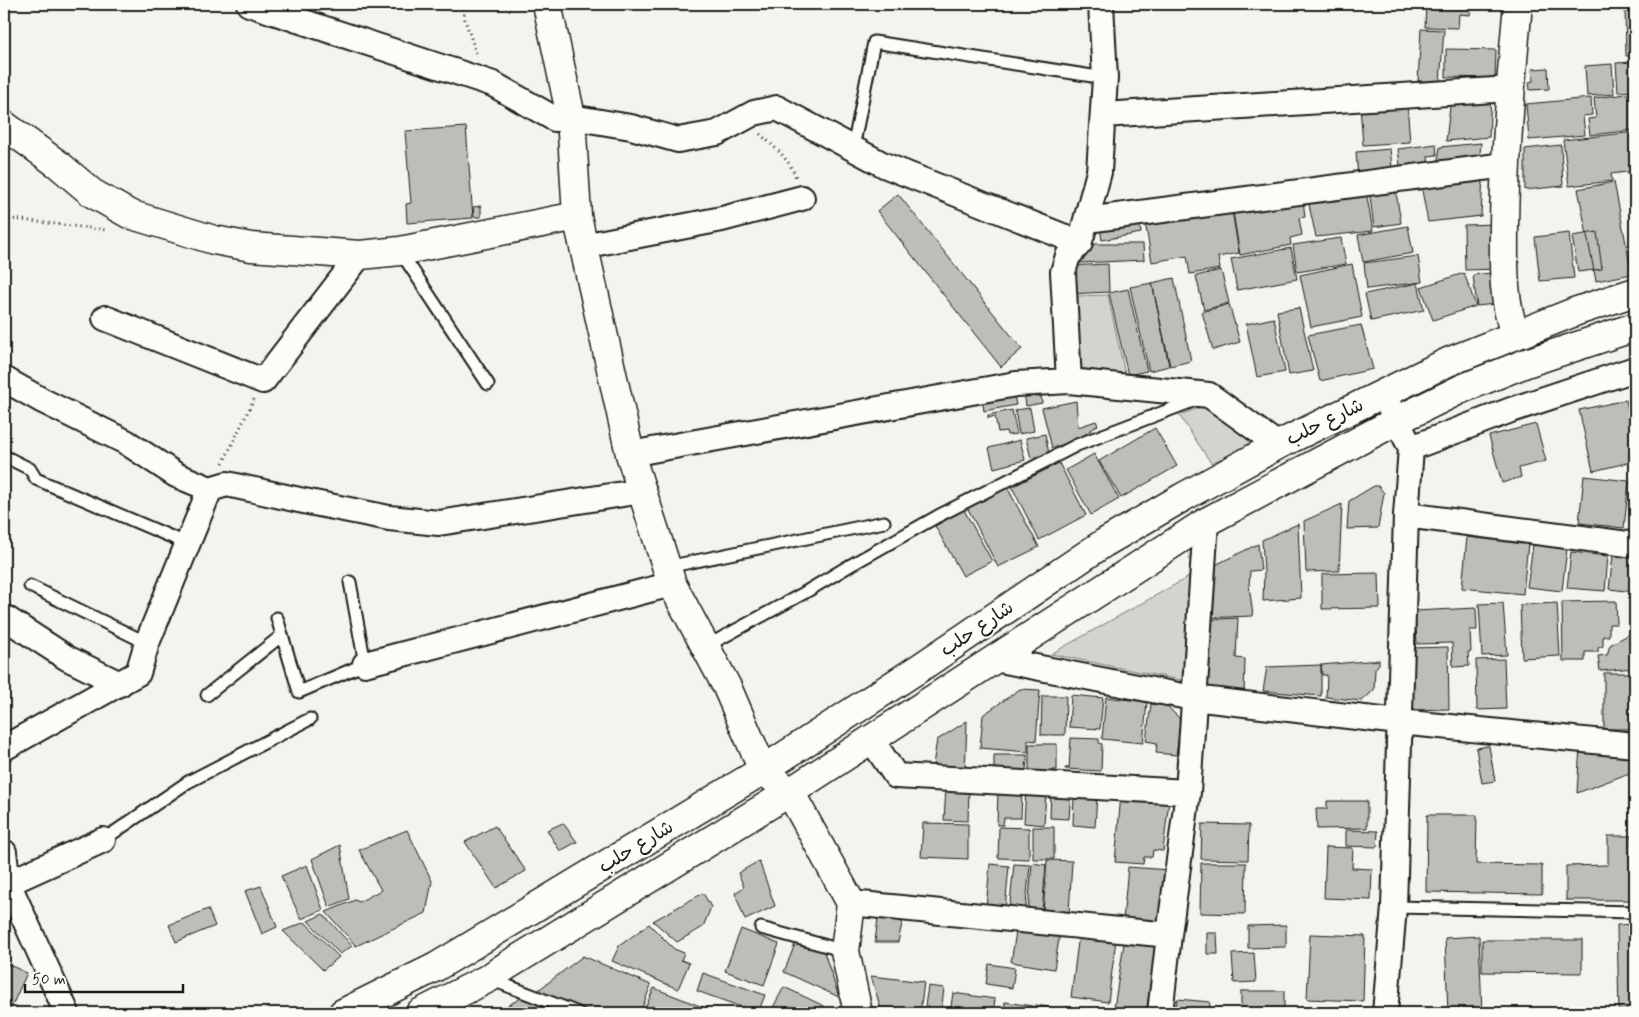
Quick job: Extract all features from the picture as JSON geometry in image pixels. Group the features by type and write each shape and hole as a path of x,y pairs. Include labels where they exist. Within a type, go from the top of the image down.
{"main road":[{"path":"547,4 572,117 577,216 630,454 669,576 727,687 763,770 790,792 851,903 845,951 858,1013"},
{"path":"1518,4 1505,165 1504,277 1508,312 1526,363"},
{"path":"4,125 59,165 92,193 129,214 214,240 251,247 360,255 400,251 577,216"},
{"name":"شارع حلب","path":"343,1013 436,966 763,770 921,667 1104,543 1183,497 1278,445 1448,362 1515,334 1635,292"},
{"name":"شارع حلب","path":"420,1013 489,978 524,954 790,792 1206,522 1396,421 1461,389 1526,363 1635,327"}],"street":[{"path":"249,4 493,84 555,119 572,117 631,127 678,140 717,133 754,113 776,108 884,165 1080,243"},
{"path":"1069,381 1063,272 1068,256 1080,243 1099,172 1104,78 1101,4"},
{"path":"1102,115 1510,89"},
{"path":"1086,220 1505,165"},
{"path":"583,246 722,219 802,198"},
{"path":"105,318 263,381 360,255"},
{"path":"1411,448 1511,410 1635,369"},
{"path":"4,379 43,401 126,442 176,475 210,489 227,484 389,518 439,523 642,491"},
{"path":"630,454 1016,384 1069,381 1209,395 1278,445"},
{"path":"1383,394 1411,448 1406,515 1394,907 1385,1013"},
{"path":"4,748 138,673 147,643 210,489"},
{"path":"1406,515 1635,545"},
{"path":"1160,1013 1168,935 1188,792 1206,522"},
{"path":"365,664 669,576"},
{"path":"4,617 67,658 120,684"},
{"path":"995,659 1193,698 1399,722 1635,745"},
{"path":"871,739 896,776 1188,792"},
{"path":"6,884 103,840"},
{"path":"4,852 6,884 67,1013"},
{"path":"851,903 1168,935"}],"lane":[{"path":"853,148 874,42 1104,78"},
{"path":"400,251 488,384"},
{"path":"705,647 938,516 1077,445 1209,395"},
{"path":"4,456 30,469 36,479 188,544"},
{"path":"669,576 884,522"},
{"path":"276,618 298,692 365,664 350,582"},
{"path":"30,586 147,643"},
{"path":"207,695 282,636"},
{"path":"103,840 188,782 310,719"},
{"path":"1394,907 1635,912"},
{"path":"761,928 845,951"},
{"path":"489,978 578,1013"}],"path":[{"path":"462,4 465,20 479,62 493,84"},
{"path":"754,113 760,134 778,149 793,168 802,198"},
{"path":"4,218 115,231 129,214"},
{"path":"210,489 263,381"}],"shaded area":[{"path":"1108,295 1125,374 1077,368 1074,296"},
{"path":"1210,404 1255,444 1211,463 1179,415"},
{"path":"1194,574 1185,681 1051,654"}],"building":[{"path":"1426,4 1471,4 1470,15 1459,14 1458,28 1425,27"},
{"path":"1635,9 1635,56 1626,56 1625,10"},
{"path":"1421,29 1444,30 1440,82 1418,81"},
{"path":"1446,49 1496,50 1495,78 1446,77"},
{"path":"1634,62 1635,91 1618,92 1616,63"},
{"path":"1612,64 1614,94 1587,96 1585,66"},
{"path":"1548,68 1549,89 1530,90 1529,82 1533,81 1532,69"},
{"path":"1635,93 1635,130 1590,135 1588,119 1596,118 1594,98"},
{"path":"1491,95 1489,137 1446,141 1451,98"},
{"path":"1591,98 1592,115 1583,116 1585,135 1529,140 1526,104"},
{"path":"1407,103 1410,142 1363,145 1360,106"},
{"path":"466,127 473,218 407,223 406,204 411,203 405,131"},
{"path":"1635,132 1635,171 1611,174 1612,181 1569,186 1563,140"},
{"path":"1481,143 1479,165 1437,167 1440,147"},
{"path":"1436,144 1437,155 1428,156 1429,170 1401,173 1398,149"},
{"path":"1561,145 1563,186 1525,190 1525,149"},
{"path":"1390,149 1393,176 1358,178 1356,152"},
{"path":"1483,173 1481,216 1428,222 1420,180"},
{"path":"1635,176 1635,212 1630,177"},
{"path":"1614,182 1632,274 1596,281 1578,189"},
{"path":"1395,186 1401,223 1374,227 1369,190"},
{"path":"1366,192 1373,231 1316,237 1307,196"},
{"path":"898,194 1022,349 1001,367 877,211"},
{"path":"1303,200 1305,217 1299,218 1302,235 1290,238 1291,245 1240,255 1232,206"},
{"path":"1231,204 1239,253 1218,257 1220,269 1190,274 1187,256 1152,262 1144,216"},
{"path":"481,206 481,217 474,217 473,207"},
{"path":"1138,215 1141,233 1102,240 1099,222"},
{"path":"1498,224 1499,269 1465,270 1464,225"},
{"path":"1408,226 1413,253 1363,262 1358,235"},
{"path":"1597,232 1602,269 1578,272 1572,236"},
{"path":"1569,233 1574,278 1540,281 1535,237"},
{"path":"1341,238 1346,264 1297,272 1293,245"},
{"path":"1094,244 1143,244 1144,260 1079,263"},
{"path":"1291,248 1297,279 1237,290 1231,259"},
{"path":"1418,256 1422,282 1367,289 1364,263"},
{"path":"1108,264 1109,292 1068,294 1067,266"},
{"path":"1352,264 1362,317 1311,327 1300,275"},
{"path":"1221,270 1229,303 1204,310 1196,276"},
{"path":"1500,272 1504,303 1477,306 1473,275"},
{"path":"1464,273 1476,306 1433,320 1421,287"},
{"path":"1174,278 1191,361 1170,366 1152,283"},
{"path":"1152,283 1169,366 1149,371 1130,287"},
{"path":"1418,283 1424,310 1371,321 1365,294"},
{"path":"1128,289 1147,371 1128,375 1109,293"},
{"path":"1229,304 1240,342 1213,350 1202,312"},
{"path":"1299,308 1313,371 1289,375 1277,311"},
{"path":"1274,318 1285,372 1257,377 1246,324"},
{"path":"1361,325 1373,369 1320,381 1308,335"},
{"path":"1040,388 1042,403 1026,406 1024,391"},
{"path":"1013,391 1016,405 984,411 982,398"},
{"path":"1626,400 1635,440 1635,461 1593,471 1579,410"},
{"path":"1076,401 1078,427 1096,421 1098,425 1077,440 1052,448 1042,408"},
{"path":"1030,408 1034,431 1019,434 1015,410"},
{"path":"1012,410 1017,434 1007,435 1006,431 998,432 995,416 988,418 988,415"},
{"path":"1536,424 1546,461 1519,468 1521,477 1502,483 1489,436"},
{"path":"1155,428 1177,466 1121,498 1099,461"},
{"path":"1045,434 1049,454 1031,458 1026,438"},
{"path":"1020,440 1025,460 994,468 989,448"},
{"path":"1094,454 1119,499 1091,515 1066,470"},
{"path":"1059,463 1086,515 1039,540 1012,487"},
{"path":"1584,476 1629,481 1624,528 1579,523"},
{"path":"1374,486 1378,486 1384,493 1378,528 1347,529 1349,501"},
{"path":"1007,487 1039,547 998,567 967,507"},
{"path":"1342,504 1339,571 1306,572 1304,521"},
{"path":"964,510 992,561 963,576 935,526"},
{"path":"1298,524 1301,598 1263,601 1262,540"},
{"path":"1467,537 1528,543 1523,594 1462,588"},
{"path":"1258,544 1261,570 1250,571 1249,585 1253,616 1201,618 1207,569"},
{"path":"1533,545 1567,548 1562,591 1527,587"},
{"path":"1571,552 1608,556 1605,591 1567,588"},
{"path":"1613,555 1635,558 1635,592 1609,589"},
{"path":"1379,573 1380,608 1322,609 1322,574"},
{"path":"1616,601 1617,624 1609,624 1609,636 1603,636 1603,646 1598,648 1598,652 1585,652 1585,661 1563,661 1562,602"},
{"path":"1503,603 1507,655 1482,656 1479,604"},
{"path":"1557,603 1560,656 1522,658 1520,605"},
{"path":"1476,608 1477,630 1470,630 1471,652 1468,652 1469,666 1453,667 1452,643 1417,644 1415,611"},
{"path":"1238,618 1236,658 1245,659 1244,697 1194,693 1201,620"},
{"path":"1635,631 1635,668 1600,671 1598,656 1607,655 1610,645"},
{"path":"1448,647 1449,709 1410,710 1410,648"},
{"path":"1504,659 1506,709 1477,710 1476,660"},
{"path":"1379,660 1379,664 1375,669 1374,690 1362,701 1326,697 1327,675 1322,675 1321,665"},
{"path":"1321,665 1321,696 1263,691 1267,667"},
{"path":"1604,673 1633,673 1633,729 1604,729"},
{"path":"1020,689 1040,690 1036,741 1028,740 1028,752 980,748 983,715"},
{"path":"1071,695 1103,698 1100,729 1069,727"},
{"path":"1042,696 1066,696 1065,735 1041,735"},
{"path":"1106,697 1147,702 1143,743 1102,739"},
{"path":"1151,704 1167,706 1181,720 1176,755 1156,753 1157,743 1146,741"},
{"path":"967,721 965,773 932,771 937,740"},
{"path":"1071,738 1099,739 1099,743 1102,744 1101,771 1065,769 1069,768"},
{"path":"1029,744 1057,744 1057,770 1053,770 1053,775 1029,775"},
{"path":"1580,745 1635,749 1635,771 1577,793"},
{"path":"1489,746 1495,781 1482,783 1476,748"},
{"path":"994,755 1027,755 1026,771 994,771"},
{"path":"946,788 969,790 968,821 944,820"},
{"path":"998,788 1022,789 1021,818 1004,818 1003,825 997,825"},
{"path":"1026,789 1046,790 1044,825 1024,823"},
{"path":"1051,790 1071,790 1069,819 1050,818"},
{"path":"1074,793 1097,794 1095,827 1073,825"},
{"path":"1121,795 1169,800 1163,851 1153,850 1152,857 1144,857 1143,864 1115,862"},
{"path":"1327,801 1367,801 1367,828 1317,829 1316,809 1327,809"},
{"path":"1427,815 1477,815 1476,864 1542,865 1542,894 1426,892"},
{"path":"563,823 577,842 560,851 547,830"},
{"path":"923,823 968,824 968,859 921,857"},
{"path":"1202,824 1249,825 1248,860 1201,859"},
{"path":"495,826 526,871 496,888 465,842"},
{"path":"999,827 1029,828 1029,859 998,858"},
{"path":"1033,827 1054,827 1054,859 1033,859"},
{"path":"407,830 432,881 426,913 356,946 326,912 355,900 359,902 381,890 359,850"},
{"path":"1346,830 1378,831 1377,847 1346,846"},
{"path":"1608,836 1633,836 1633,900 1566,900 1566,866 1608,865"},
{"path":"340,845 349,899 329,907 312,859"},
{"path":"1326,847 1353,848 1352,868 1372,869 1371,900 1324,898"},
{"path":"1047,860 1072,861 1069,914 1043,912"},
{"path":"759,861 775,906 745,920 735,893 744,887 738,873"},
{"path":"1032,863 1046,865 1042,913 1028,912"},
{"path":"1201,863 1246,863 1245,914 1200,913"},
{"path":"990,864 1009,866 1005,910 986,908"},
{"path":"1014,864 1030,865 1025,914 1009,913"},
{"path":"307,865 323,910 301,919 281,876"},
{"path":"1128,867 1169,870 1164,924 1123,920"},
{"path":"261,886 277,927 262,934 245,891"},
{"path":"703,893 711,907 703,927 677,942 653,921"},
{"path":"208,909 215,926 176,942 169,925"},
{"path":"323,914 352,946 340,954 308,921"},
{"path":"878,918 903,919 898,942 875,942"},
{"path":"305,922 339,957 323,970 283,931"},
{"path":"649,924 674,949 684,953 681,960 689,963 678,989 612,961 619,946"},
{"path":"1635,924 1635,1013 1619,1013 1617,925"},
{"path":"1286,925 1286,947 1248,948 1248,926"},
{"path":"1017,926 1060,933 1054,969 1011,962"},
{"path":"741,929 779,944 764,985 725,971"},
{"path":"1207,933 1217,933 1218,954 1207,954"},
{"path":"1079,934 1116,939 1108,1002 1071,997"},
{"path":"1310,934 1365,936 1363,1001 1307,999"},
{"path":"1479,936 1482,1013 1448,1013 1445,938"},
{"path":"1125,937 1157,942 1146,1013 1114,1008"},
{"path":"797,939 823,949 839,997 784,972"},
{"path":"1482,940 1582,940 1582,973 1482,972"},
{"path":"1254,953 1256,982 1234,983 1232,954"},
{"path":"583,956 651,985 640,1013 595,1013 536,992"},
{"path":"7,964 27,973 10,1010 4,1007 4,970"},
{"path":"989,964 1015,968 1012,988 986,984"},
{"path":"703,973 765,995 758,1013 697,991"},
{"path":"871,976 924,982 920,1013 882,1013"},
{"path":"928,986 944,988 941,1013 924,1013"},
{"path":"784,987 824,1006 824,1013 770,1013"},
{"path":"654,988 705,1008 703,1013 643,1013"},
{"path":"1241,991 1284,991 1284,1013 1241,1013"},
{"path":"953,993 995,999 993,1013 950,1013"},
{"path":"523,997 547,1010 545,1013 494,1013"},
{"path":"1177,999 1210,1002 1209,1013 1175,1013"},
{"path":"1005,1002 1032,1006 1031,1013 1004,1013"},
{"path":"1035,1005 1062,1009 1061,1013 1034,1013"},
{"path":"1066,1007 1101,1013 1065,1013"}]}
